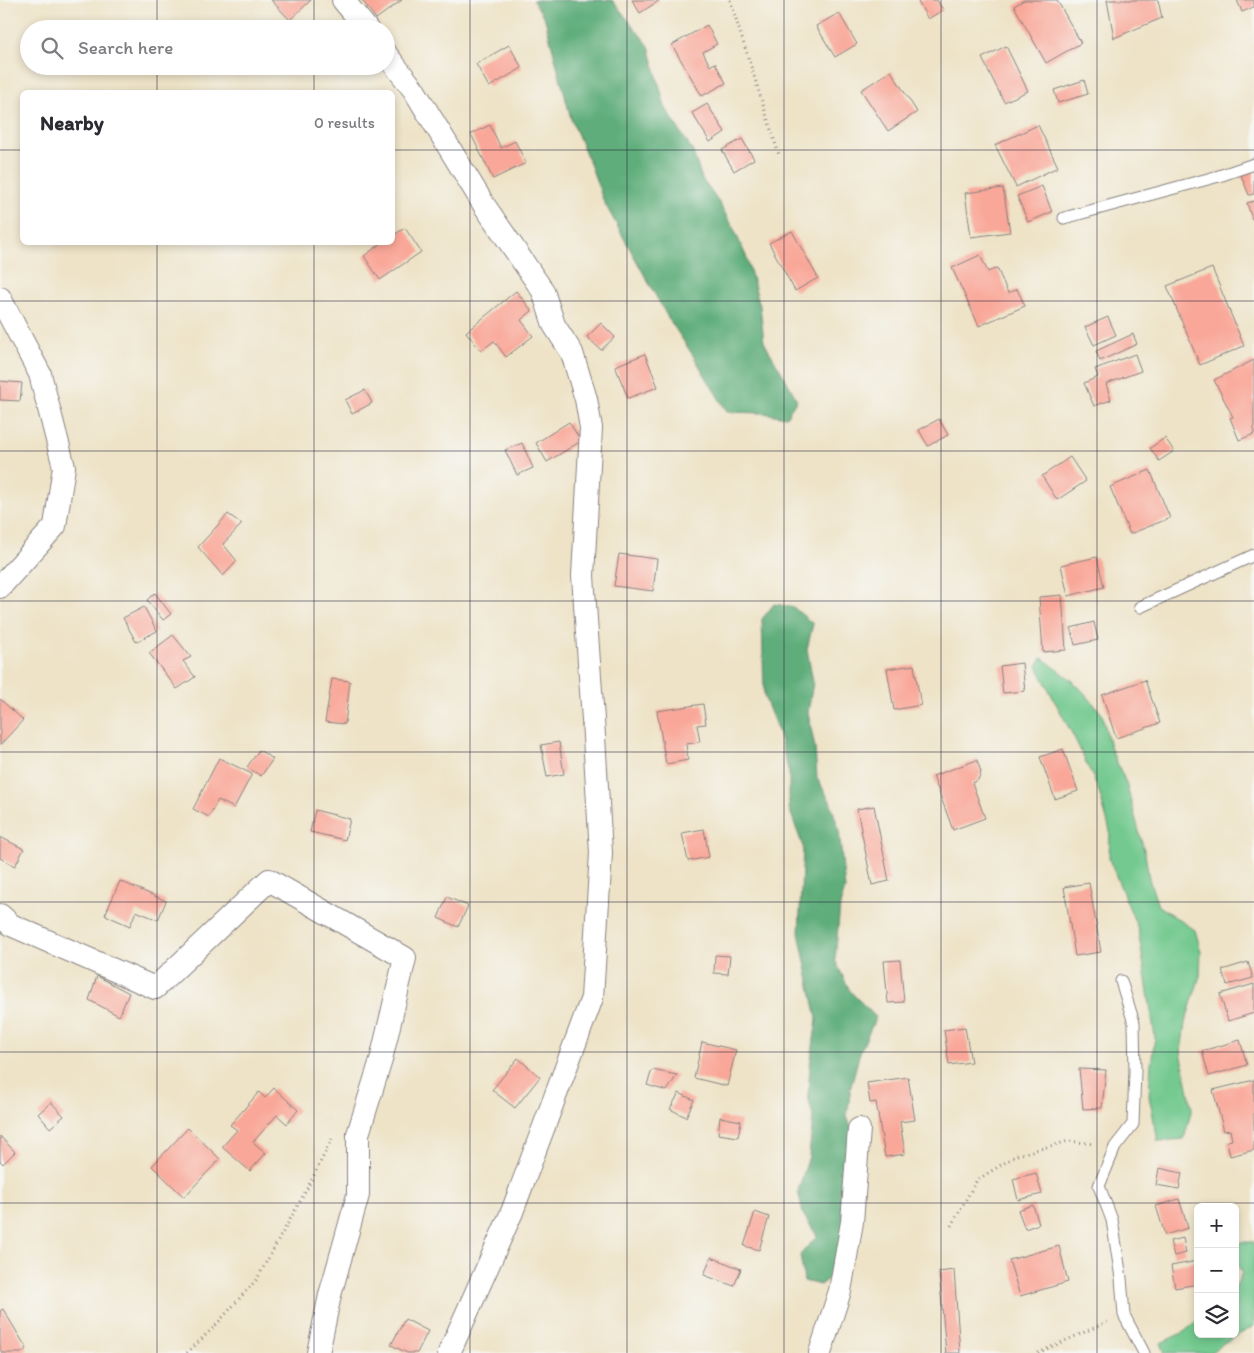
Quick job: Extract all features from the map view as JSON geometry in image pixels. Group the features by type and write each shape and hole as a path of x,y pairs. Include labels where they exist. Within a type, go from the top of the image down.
{"street":[{"path":"343,0 360,20"},
{"path":"395,66 414,90 484,205 543,291 554,325 572,354 586,399 591,428 582,576 594,720 601,853 592,998 512,1212 449,1353"},
{"path":"0,298 40,374 64,467 55,526 0,587"},
{"path":"0,916 11,925 155,988 269,880 405,958 380,1060 358,1134 358,1194 330,1295 318,1353"},
{"path":"820,1353 840,1291 852,1222 859,1129"}],"lane":[{"path":"1064,218 1219,176 1254,164"},
{"path":"1140,607 1254,555"},
{"path":"1121,981 1134,1023 1133,1124 1115,1147 1099,1186 1112,1220 1121,1278 1124,1315 1144,1353"}],"path":[{"path":"730,0 779,154"},
{"path":"187,1353 215,1326 257,1278 308,1186 333,1136 358,1134"},
{"path":"951,1226 977,1180 1017,1156 1069,1140 1115,1147"},
{"path":"1038,1353 1124,1315"}],"green space":[{"path":"533,0 612,0 649,46 665,107 693,152 702,179 718,201 733,227 746,256 760,306 764,342 797,400 786,417 763,413 727,412 667,316 604,202 571,119 545,19"},
{"path":"774,604 793,607 813,624 807,649 813,682 808,713 815,748 817,778 830,801 839,830 845,889 840,905 835,960 850,991 876,1017 860,1052 851,1086 847,1117 858,1143 843,1267 820,1285 804,1281 800,1255 817,1236 803,1214 798,1191 809,1156 813,1117 808,1096 817,1019 799,933 803,847 789,808 789,773 778,731 764,696 762,619"},
{"path":"1042,658 1073,681 1102,714 1110,747 1126,783 1145,854 1149,879 1158,906 1195,930 1201,951 1200,976 1185,1023 1181,1052 1192,1108 1184,1139 1158,1141 1149,1096 1155,1037 1138,929 1109,859 1110,831 1098,788 1037,666"},
{"path":"1240,1242 1254,1242 1254,1326 1239,1334 1239,1279 1242,1273 1239,1266"},
{"path":"1194,1323 1194,1338 1233,1338 1210,1353 1165,1353 1161,1343 1184,1332"}],"building":[{"path":"271,0 311,0 290,20"},
{"path":"362,0 402,0 376,19"},
{"path":"632,0 660,0 640,13"},
{"path":"917,0 937,0 943,10 928,19"},
{"path":"1024,0 1057,0 1081,43 1046,63 1014,6"},
{"path":"1107,0 1158,0 1162,18 1114,38"},
{"path":"1237,0 1254,0 1254,7 1242,12"},
{"path":"839,13 857,44 835,57 816,26"},
{"path":"707,25 717,44 703,52 710,66 715,63 726,83 702,96 672,45"},
{"path":"509,45 522,68 489,87 476,64"},
{"path":"1006,46 1028,91 1004,102 982,58"},
{"path":"891,71 917,112 888,131 861,90"},
{"path":"1084,80 1088,94 1058,103 1054,90"},
{"path":"707,104 725,132 710,142 692,113"},
{"path":"490,125 501,148 515,141 526,163 493,179 471,134"},
{"path":"1038,125 1058,167 1016,187 995,145"},
{"path":"742,139 754,159 734,171 722,150"},
{"path":"1254,170 1254,194 1249,195 1241,175"},
{"path":"1042,186 1052,212 1028,222 1017,196"},
{"path":"1003,188 1010,232 971,237 965,193"},
{"path":"1254,201 1254,219 1252,219 1247,203"},
{"path":"405,228 421,252 380,280 364,256 379,245 395,245 395,234"},
{"path":"792,231 818,278 795,291 769,243"},
{"path":"980,255 988,272 997,268 1008,293 1017,289 1025,306 979,326 952,268"},
{"path":"1212,268 1244,346 1200,365 1167,286"},
{"path":"516,291 532,311 521,320 533,336 506,357 494,341 481,351 466,332"},
{"path":"1108,317 1116,335 1094,345 1085,327"},
{"path":"601,323 615,337 601,350 587,337"},
{"path":"1133,334 1137,344 1100,361 1096,351"},
{"path":"645,354 658,387 628,398 615,366"},
{"path":"1135,354 1141,371 1106,384 1111,400 1094,406 1084,383 1098,377 1095,369"},
{"path":"1254,360 1254,434 1239,440 1230,418 1233,417 1214,380"},
{"path":"0,381 22,383 20,401 0,400"},
{"path":"365,390 372,403 352,414 345,400"},
{"path":"939,419 948,435 928,446 919,430"},
{"path":"569,422 581,441 547,462 536,443"},
{"path":"1165,438 1174,451 1159,461 1150,448"},
{"path":"522,443 533,468 517,475 505,450"},
{"path":"1070,457 1086,481 1057,500 1042,476"},
{"path":"1150,470 1170,518 1130,534 1110,487"},
{"path":"228,514 242,524 223,544 237,561 223,576 198,547"},
{"path":"619,554 657,559 653,591 614,586"},
{"path":"1097,557 1104,587 1068,596 1061,565"},
{"path":"155,593 171,614 163,620 147,600"},
{"path":"1062,595 1066,650 1043,652 1039,597"},
{"path":"144,607 157,631 136,642 123,618"},
{"path":"1094,622 1098,640 1075,645 1071,628"},
{"path":"173,635 191,657 183,661 195,677 177,689 149,653"},
{"path":"1022,663 1025,691 1003,693 1000,666"},
{"path":"914,665 921,705 894,710 887,669"},
{"path":"332,679 350,681 345,724 325,722"},
{"path":"1145,680 1160,723 1116,738 1102,695"},
{"path":"0,699 23,720 0,745"},
{"path":"703,704 706,724 697,725 700,742 686,744 688,760 666,764 657,711"},
{"path":"559,742 564,774 547,777 541,745"},
{"path":"1063,749 1078,791 1055,799 1040,757"},
{"path":"259,750 273,759 261,776 247,767"},
{"path":"219,758 252,774 234,808 218,800 209,817 193,809"},
{"path":"977,760 981,772 978,780 972,783 985,818 953,830 933,776"},
{"path":"874,806 889,881 872,885 857,809"},
{"path":"315,810 350,819 345,840 310,832"},
{"path":"704,829 709,857 688,861 682,833"},
{"path":"0,837 24,849 15,866 0,858"},
{"path":"120,881 166,901 158,920 136,911 130,926 105,915"},
{"path":"1089,883 1101,952 1075,956 1064,887"},
{"path":"447,897 468,906 458,927 438,918"},
{"path":"715,955 730,956 728,974 714,973"},
{"path":"900,960 904,1002 888,1003 884,961"},
{"path":"1248,962 1253,978 1227,985 1222,970"},
{"path":"97,976 129,993 119,1016 89,1000"},
{"path":"1254,984 1254,1013 1228,1021 1220,994"},
{"path":"965,1027 971,1062 949,1065 944,1030"},
{"path":"1240,1040 1247,1065 1209,1076 1202,1051"},
{"path":"702,1042 736,1050 727,1086 694,1078"},
{"path":"518,1058 540,1077 515,1108 492,1090"},
{"path":"1079,1069 1106,1070 1102,1108 1083,1109"},
{"path":"652,1070 677,1075 667,1091 647,1085"},
{"path":"908,1077 915,1120 900,1122 905,1154 885,1157 876,1102 870,1103 867,1083"},
{"path":"1254,1080 1254,1150 1230,1156 1227,1141 1232,1140 1230,1130 1224,1131 1213,1090"},
{"path":"274,1088 298,1110 287,1124 277,1115 253,1142 266,1153 250,1171 222,1147 237,1130 230,1125 259,1092 265,1098"},
{"path":"679,1093 694,1100 686,1117 670,1109"},
{"path":"51,1102 64,1116 50,1128 38,1114"},
{"path":"720,1117 741,1121 738,1137 718,1134"},
{"path":"188,1128 220,1159 184,1197 152,1166"},
{"path":"0,1136 15,1152 3,1164 0,1161"},
{"path":"1159,1168 1182,1173 1179,1189 1156,1185"},
{"path":"1036,1173 1042,1194 1018,1200 1013,1179"},
{"path":"1179,1199 1188,1228 1165,1235 1156,1206"},
{"path":"1033,1205 1039,1224 1025,1229 1018,1210"},
{"path":"755,1212 769,1217 759,1250 744,1246"},
{"path":"1183,1238 1186,1253 1174,1256 1170,1241"},
{"path":"1059,1246 1068,1282 1020,1296 1009,1260"},
{"path":"711,1257 741,1269 734,1286 704,1275"},
{"path":"1194,1262 1194,1285 1175,1288 1171,1266"},
{"path":"954,1270 960,1353 946,1353 939,1272"},
{"path":"3,1309 27,1349 21,1353 2,1353 0,1349 0,1311"},
{"path":"405,1319 428,1331 417,1353 407,1353 391,1345"}]}
